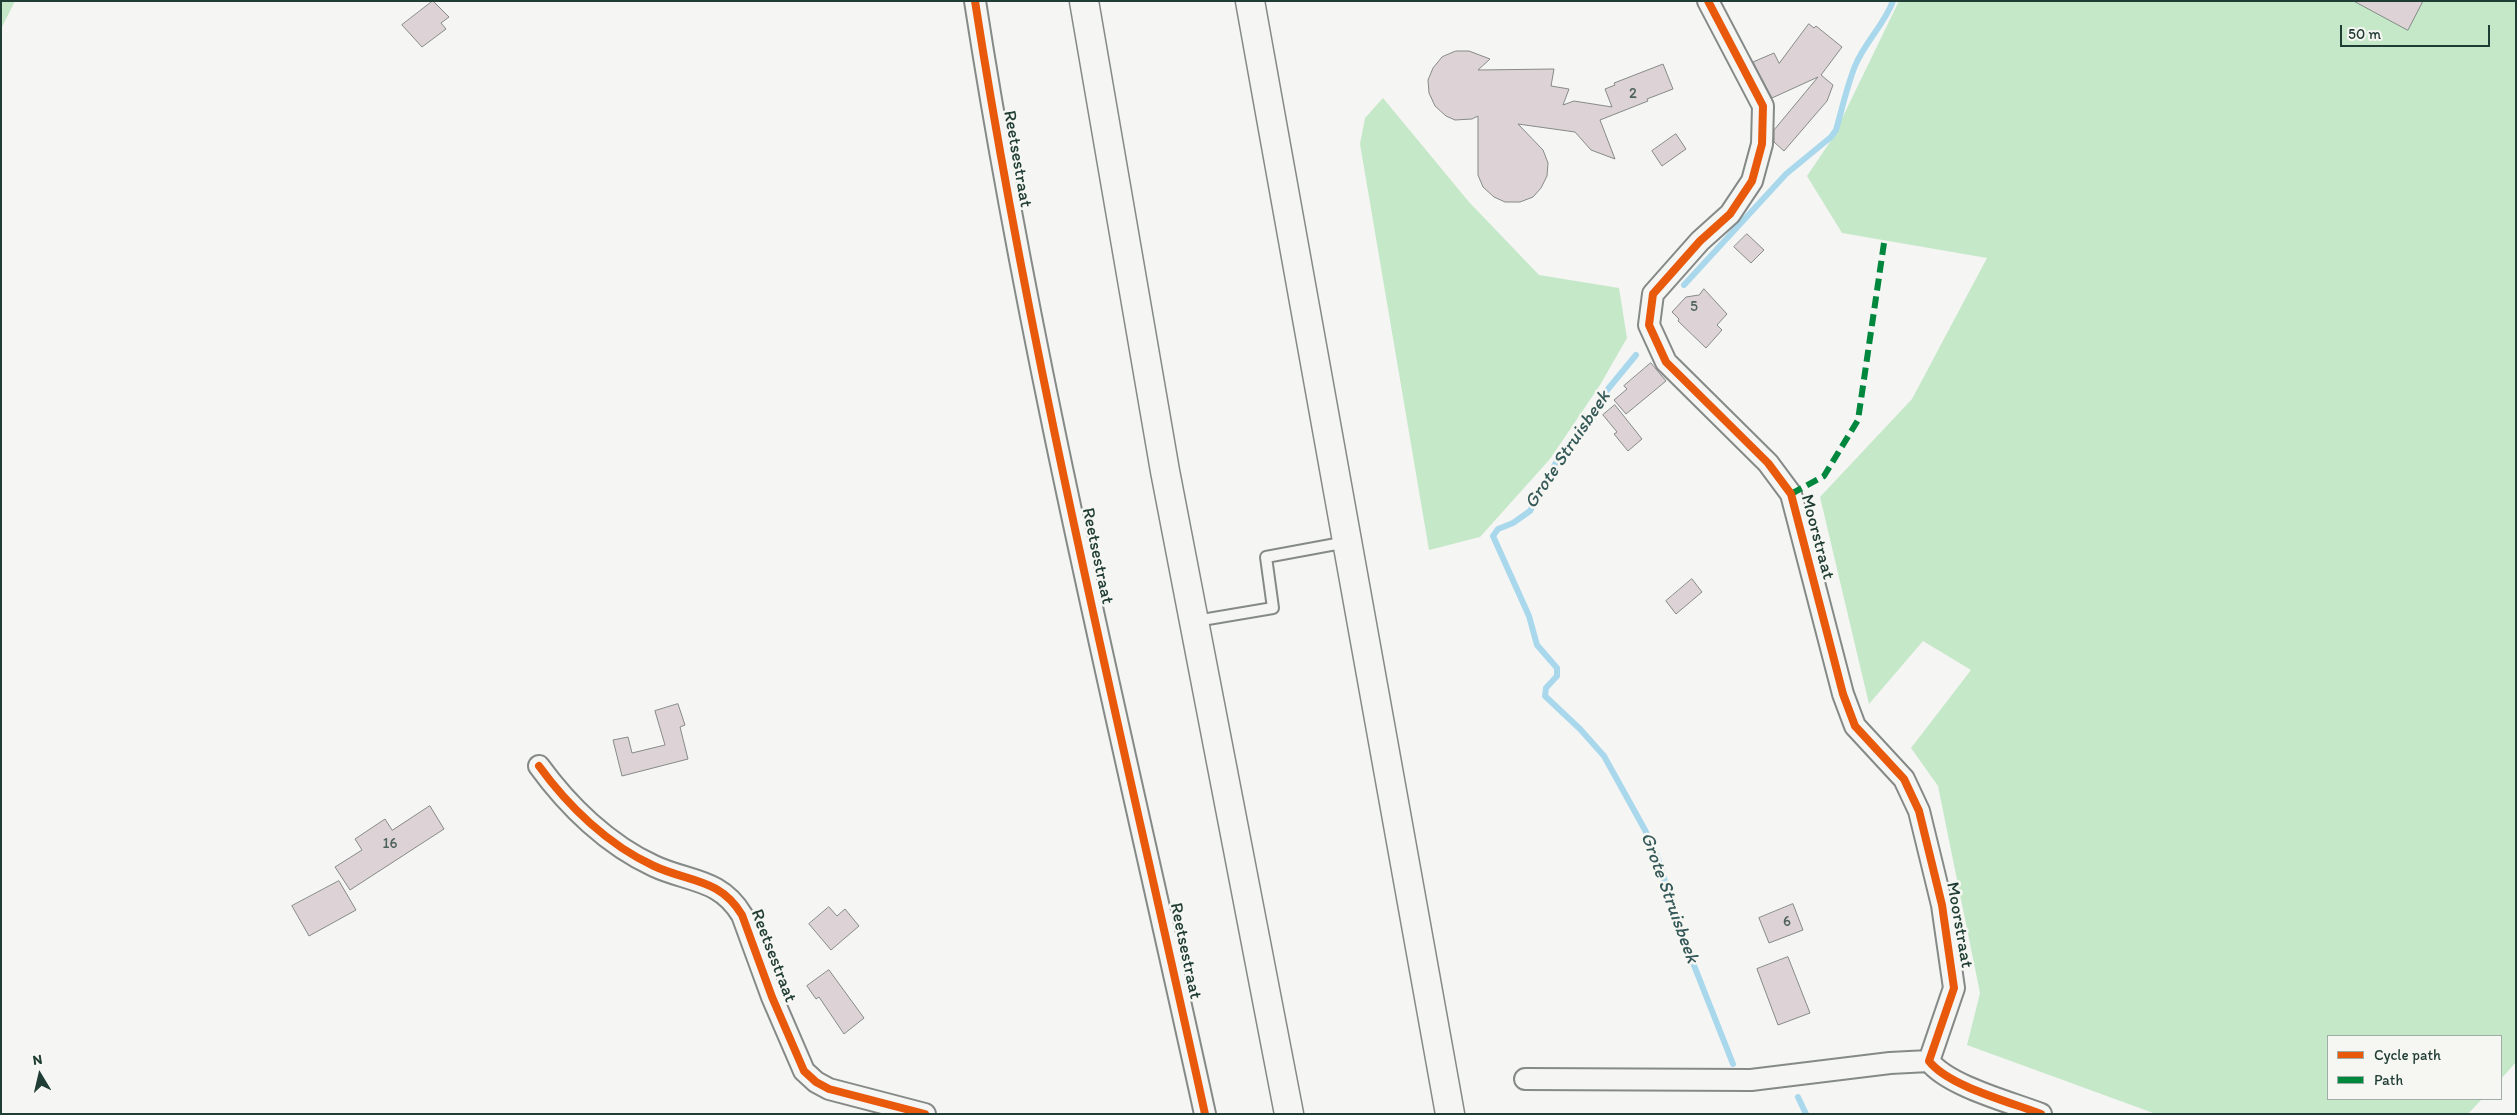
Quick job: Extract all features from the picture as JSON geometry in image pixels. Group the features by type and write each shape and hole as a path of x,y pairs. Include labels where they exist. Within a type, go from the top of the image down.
{"highway":[{"path":"1084,1 1163,461 1289,1114"},
{"path":"1250,1 1450,1114"}],"street":[{"name":"Reetsestraat","path":"975,1 1005,176 1044,378 1206,1114"},
{"name":"Moorstraat","path":"1708,1 1763,106 1762,144 1752,181 1730,214 1700,241 1653,294 1649,325 1666,362 1768,463 1791,494 1843,694 1854,726 1904,779 1919,811 1942,905 1954,988 1930,1061"},
{"name":"Reetsestraat","path":"539,766 561,796 628,852 654,867 712,885 735,903 742,914 772,997 804,1071 816,1082 829,1089 924,1114"},
{"path":"1525,1078 1751,1080 1890,1062 1930,1061 1937,1071 1954,1081 2041,1114"}],"lane":[{"path":"1194,622 1273,608 1266,557 1348,542"}],"green space":[{"path":"1,1 15,1 1,29"},
{"path":"1899,1 2516,1 2516,1062 2502,1078 2502,1035 2327,1035 2327,1100 2481,1100 2468,1114 2156,1114 1967,1045 1980,993 1938,786 1911,748 1971,670 1923,641 1869,704 1820,497 1912,399 1987,258 1842,233 1807,176 1832,139"},
{"path":"1383,98 1469,202 1539,275 1619,288 1627,338 1600,385 1550,459 1480,537 1429,550 1360,144 1365,118"}],"building":[{"path":"433,1 449,17 441,23 446,29 422,47 402,25"},
{"path":"2354,1 2423,1 2408,30"},
{"path":"1809,24 1814,28 1816,26 1842,47 1821,75 1833,85 1827,101 1784,151 1774,142 1774,130 1818,77 1772,98 1753,62 1774,53 1779,63"},
{"path":"1456,51 1469,51 1490,59 1478,70 1554,69 1551,86 1569,89 1563,105 1574,101 1612,107 1605,89 1615,85 1614,83 1663,64 1673,89 1600,120 1615,159 1591,150 1575,132 1518,124 1543,150 1548,163 1547,176 1541,188 1533,197 1520,202 1505,202 1494,197 1483,187 1478,175 1478,116 1472,119 1455,120 1446,116 1435,106 1429,93 1428,80 1433,68 1442,57"},
{"path":"1676,134 1686,149 1662,166 1652,151"},
{"path":"1747,234 1764,250 1751,263 1734,247"},
{"path":"1704,289 1727,314 1717,325 1722,330 1706,348 1678,321 1679,319 1672,312 1686,297 1699,295"},
{"path":"1651,363 1666,381 1626,414 1614,400 1627,389 1624,386"},
{"path":"1615,405 1642,439 1628,451 1614,434 1617,432 1603,415"},
{"path":"1692,579 1702,592 1676,614 1666,601"},
{"path":"678,704 685,725 680,727 688,759 622,776 613,740 628,737 632,753 665,745 655,711"},
{"path":"430,806 444,829 350,890 335,867 362,850 355,839 385,819 392,830"},
{"path":"339,881 356,910 309,936 292,906"},
{"path":"1793,904 1803,930 1769,943 1759,918"},
{"path":"829,907 837,916 845,909 859,926 831,950 809,924"},
{"path":"1788,957 1810,1013 1778,1025 1757,969"},
{"path":"829,970 864,1018 844,1034 819,997 816,999 807,986"}],"waterway":[{"name":"Grote Struisbeek","path":"1684,285 1786,174 1831,137 1836,130 1847,90 1859,57 1885,18 1893,1"},
{"name":"Grote Struisbeek","path":"1636,355 1608,389 1591,422 1571,441 1558,459 1530,511 1513,523 1498,529 1493,536 1529,616 1537,645 1557,668 1557,676 1546,688 1545,696 1580,729 1604,756 1645,830 1658,859 1680,930 1733,1064"},
{"name":"Grote Struisbeek","path":"1798,1097 1806,1114"}],"marked path":[{"path":"1791,494 1824,476 1858,420 1884,243"}],"cycle path":[{"path":"975,1 998,141 1052,420 1081,559 1205,1114"},
{"path":"1708,1 1763,106 1762,144 1752,181 1730,214 1700,241 1653,294 1649,325 1666,362 1768,463 1791,494 1843,694 1855,726 1904,779 1919,811 1942,905 1954,988 1929,1061 1938,1070 1965,1086 2041,1114"},
{"path":"539,766 576,810 605,836 654,866 713,887 733,903 742,915 772,997 804,1071 816,1082 829,1089 925,1114"}]}
